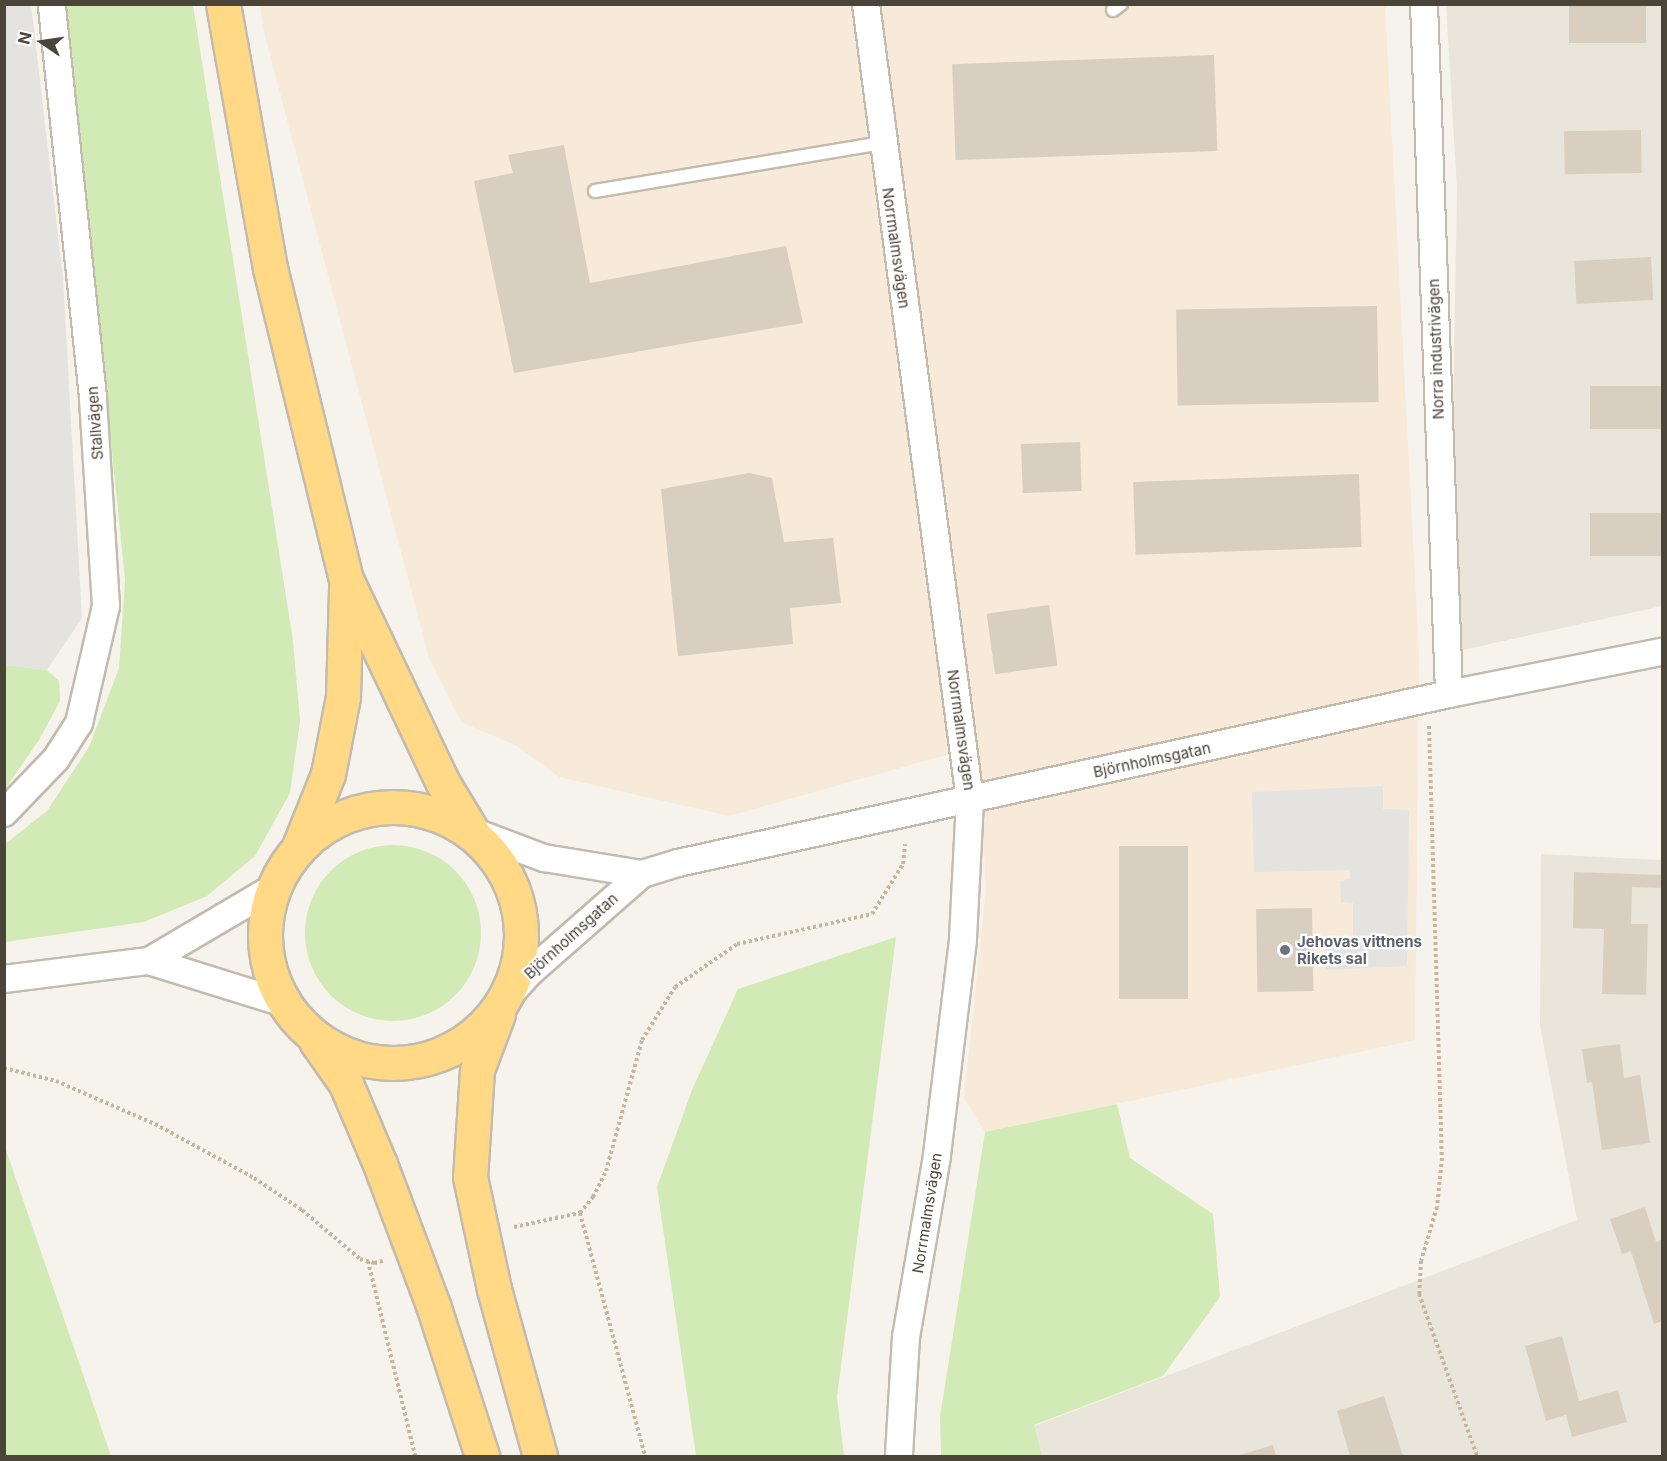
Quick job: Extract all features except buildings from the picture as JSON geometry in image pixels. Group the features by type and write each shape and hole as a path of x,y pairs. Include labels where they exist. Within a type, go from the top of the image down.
{"highway":[{"path":"223,4 270,268 346,579 438,774 472,831 510,878 520,912 515,973 477,1070 470,1178 494,1289 540,1456"},
{"path":"296,855 328,774 343,697 346,579"},
{"path":"472,831 445,816 411,809 383,809 351,817 319,832 296,855 273,888 263,919 263,947 287,1004 314,1037 346,1084 380,1164 434,1308 482,1456"},
{"path":"314,1037 345,1054 380,1062 419,1063 451,1050 482,1027 503,1002"}],"street":[{"name":"Stallvägen","path":"4,813 56,759 79,723 106,606 93,397 52,4"},
{"name":"Norrmalmsvägen","path":"866,4 882,143 970,800 963,940 937,1156 906,1337 899,1456"},
{"name":"Norra industrivägen","path":"1424,4 1439,696"},
{"name":"Björnholmsgatan","path":"503,1002 528,974 642,874 678,862 1439,696 1662,652"},
{"name":"Björnholmsgatan","path":"472,831 544,858 642,874"},
{"path":"4,979 149,961 273,888"},
{"path":"149,961 287,1004"}],"lane":[{"path":"596,190 882,143"}],"path":[{"path":"1439,696 1442,1158 1437,1207 1421,1261 1419,1294 1477,1456"},
{"path":"511,1228 580,1213 606,1172 642,1040 675,987 737,944 872,914 903,864 908,813"},
{"path":"4,1068 56,1081 155,1124 254,1178 368,1262 415,1456"},
{"path":"580,1213 645,1456"},
{"path":"368,1262 391,1258"}],"shaded area":[{"path":"31,4 63,278 82,618 47,670 4,665 4,5"},
{"path":"260,5 1385,5 1419,654 1415,1040 985,1132 964,1098 986,890 978,746 729,816 559,777 517,746 461,722 429,658 265,36"},
{"path":"1446,5 1662,5 1662,606 1449,653 1457,188"},
{"path":"1383,786 1383,809 1409,810 1407,966 1326,970 1326,943 1353,941 1353,903 1341,902 1340,881 1350,879 1350,870 1254,872 1252,792"},
{"path":"1541,854 1662,860 1662,1456 1042,1456 1034,1426 1577,1220 1540,1025"}],"green space":[{"path":"67,5 193,5 293,641 300,721 290,793 255,856 207,896 144,922 5,942 5,844 47,811 89,747 119,668 125,580"},
{"path":"5,665 47,670 59,681 60,701 39,740 5,789"},
{"path":"393,845 410,846 427,851 456,870 475,899 480,916 480,950 475,967 456,996 427,1015 410,1020 393,1021 376,1020 359,1015 330,996 311,967 306,950 305,933 306,916 311,899 330,870 359,851 376,846"},
{"path":"896,937 837,1397 844,1456 696,1456 657,1187 692,1090 738,989"},
{"path":"1117,1104 1130,1158 1213,1214 1220,1297 1163,1376 1034,1425 1042,1456 941,1456 940,1417 985,1132"},
{"path":"5,1147 111,1456 5,1456"}],"place":[{"name":"Jehovas vittnens Rikets sal","path":"1285,950"}]}
